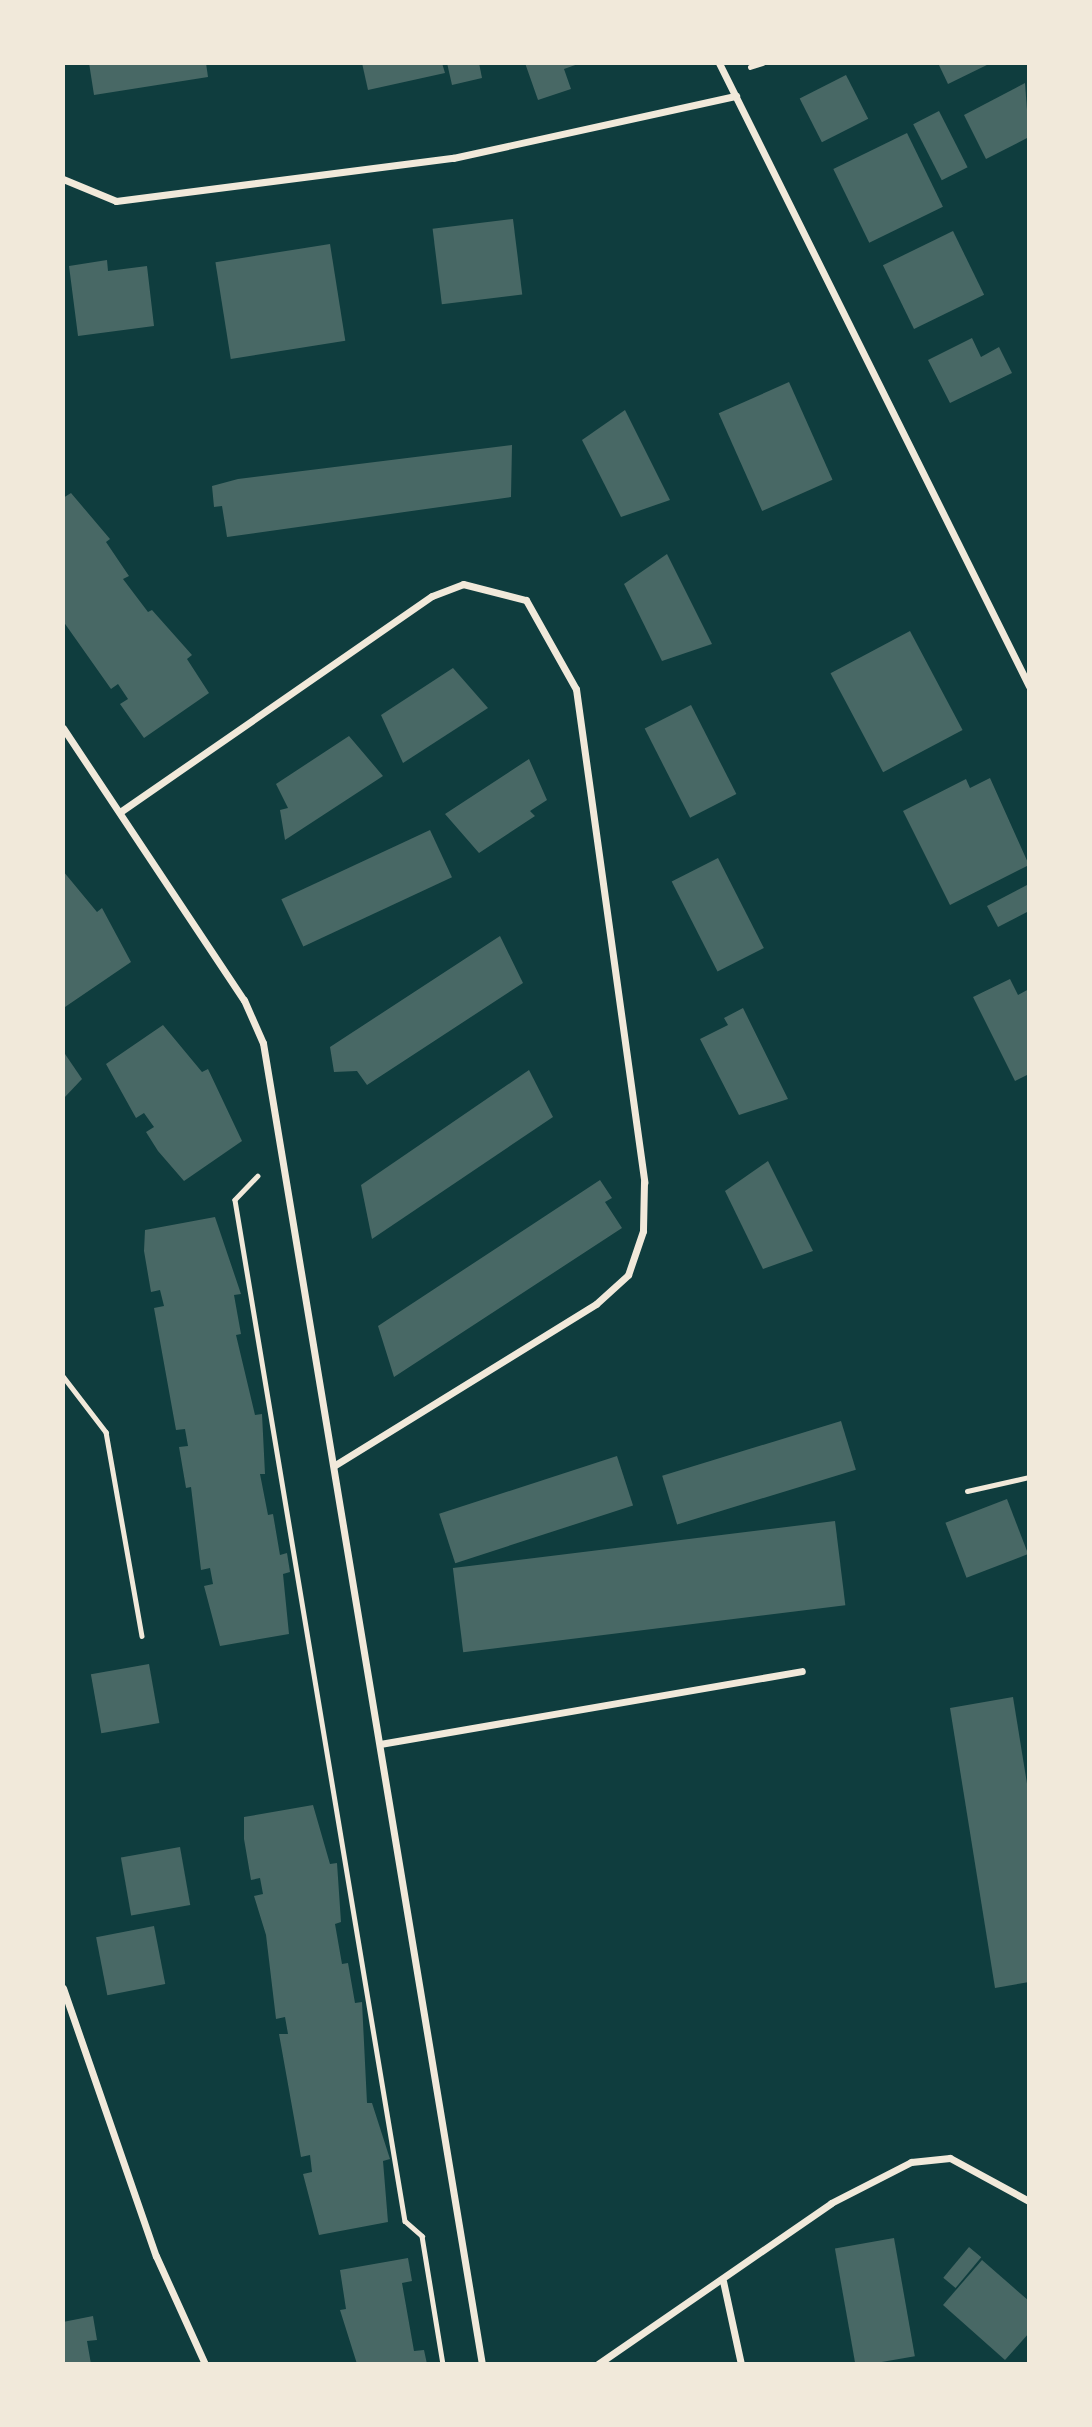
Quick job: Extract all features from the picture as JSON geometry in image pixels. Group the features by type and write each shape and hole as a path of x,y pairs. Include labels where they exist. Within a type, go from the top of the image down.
{"street":[{"path":"719,63 1029,686"},
{"path":"63,179 76,190 130,199 453,158 736,96"},
{"path":"120,812 432,596 463,584 526,600 576,689 644,1182 643,1231 628,1275 596,1304 334,1466"},
{"path":"63,728 244,1000 263,1043 283,1150 482,2364"},
{"path":"380,1744 802,1671"},
{"path":"63,1988 156,2256 205,2364"},
{"path":"597,2364 723,2281 831,2203 911,2162 950,2158 1029,2201"},
{"path":"723,2281 741,2364"}],"lane":[{"path":"967,1491 1029,1477"}],"path":[{"path":"283,1150 235,1200 405,2221 422,2236 443,2364"},
{"path":"63,1376 106,1433 142,1636"}],"building":[{"path":"89,63 206,63 208,77 94,95"},
{"path":"362,63 442,63 445,73 368,90"},
{"path":"447,63 479,63 482,78 452,85"},
{"path":"525,63 581,63 564,69 571,89 538,100"},
{"path":"938,63 991,63 948,84"},
{"path":"846,75 868,119 822,142 800,99"},
{"path":"1025,83 1029,137 986,159 964,115"},
{"path":"939,111 968,167 942,180 913,124"},
{"path":"907,133 943,207 869,243 833,169"},
{"path":"513,219 522,294 442,304 433,229"},
{"path":"953,231 984,295 914,329 883,265"},
{"path":"330,244 345,341 231,359 215,262"},
{"path":"107,260 108,271 147,266 154,326 78,336 69,266"},
{"path":"972,338 981,357 999,347 1012,373 950,403 928,360"},
{"path":"789,382 833,480 762,511 719,413"},
{"path":"625,410 670,500 621,517 582,440"},
{"path":"512,445 511,497 227,537 222,506 214,507 212,486 238,479"},
{"path":"71,493 110,539 106,542 129,576 123,579 148,612 152,610 192,655 187,659 209,693 144,738 120,704 128,699 118,684 111,689 63,621 63,498"},
{"path":"667,554 712,644 662,661 624,584"},
{"path":"910,631 963,730 883,772 831,673"},
{"path":"453,668 488,708 403,763 381,715"},
{"path":"691,705 736,794 690,818 645,729"},
{"path":"349,736 383,776 285,840 280,810 288,808 276,784"},
{"path":"529,759 547,800 530,811 535,816 479,853 445,814"},
{"path":"990,778 1029,865 950,905 903,811 966,779 970,788"},
{"path":"430,830 452,877 303,946 281,899"},
{"path":"718,858 764,948 718,972 672,882"},
{"path":"63,871 97,912 102,908 131,962 65,1007"},
{"path":"1029,884 1029,911 998,927 987,906"},
{"path":"500,936 523,983 367,1085 357,1071 334,1072 330,1047"},
{"path":"1010,979 1018,995 1029,989 1029,1074 1015,1081 973,997"},
{"path":"743,1008 788,1099 739,1115 700,1039 728,1025 724,1018"},
{"path":"163,1025 202,1072 208,1069 242,1141 184,1181 158,1151 146,1132 154,1127 144,1113 136,1118 106,1064"},
{"path":"63,1051 82,1079 63,1099"},
{"path":"529,1070 553,1117 372,1239 361,1185"},
{"path":"768,1161 813,1251 763,1269 725,1191"},
{"path":"600,1180 612,1198 605,1202 622,1228 394,1377 378,1326"},
{"path":"215,1217 241,1294 234,1295 241,1334 236,1335 255,1415 262,1414 265,1474 260,1474 268,1515 273,1514 280,1555 287,1553 290,1572 283,1574 289,1634 220,1646 204,1586 213,1584 210,1568 201,1570 191,1487 186,1488 179,1447 188,1446 185,1429 176,1430 154,1308 164,1306 160,1290 151,1292 144,1251 145,1230"},
{"path":"841,1421 856,1470 677,1524 662,1476"},
{"path":"617,1456 633,1505 455,1563 439,1514"},
{"path":"1007,1499 1028,1554 967,1578 945,1523"},
{"path":"835,1521 845,1605 463,1652 453,1568"},
{"path":"149,1664 159,1723 101,1733 91,1674"},
{"path":"1013,1697 1029,1796 1029,1982 995,1988 950,1708"},
{"path":"313,1805 330,1864 337,1863 341,1922 335,1924 342,1964 348,1963 355,2003 362,2002 367,2103 372,2103 390,2159 383,2161 388,2222 319,2235 303,2174 312,2172 310,2155 301,2157 279,2034 288,2034 285,2017 276,2019 266,1935 254,1896 263,1894 260,1878 251,1880 244,1839 244,1817"},
{"path":"180,1847 190,1905 131,1916 121,1857"},
{"path":"154,1926 165,1984 107,1995 96,1937"},
{"path":"894,2238 915,2356 855,2364 835,2248"},
{"path":"969,2247 981,2257 956,2288 943,2278"},
{"path":"408,2258 412,2281 402,2283 414,2351 424,2350 427,2364 357,2364 340,2310 346,2309 340,2270"},
{"path":"982,2260 1029,2301 1029,2333 1005,2360 943,2305"},
{"path":"93,2316 97,2340 87,2341 91,2364 63,2364 63,2322"}]}
